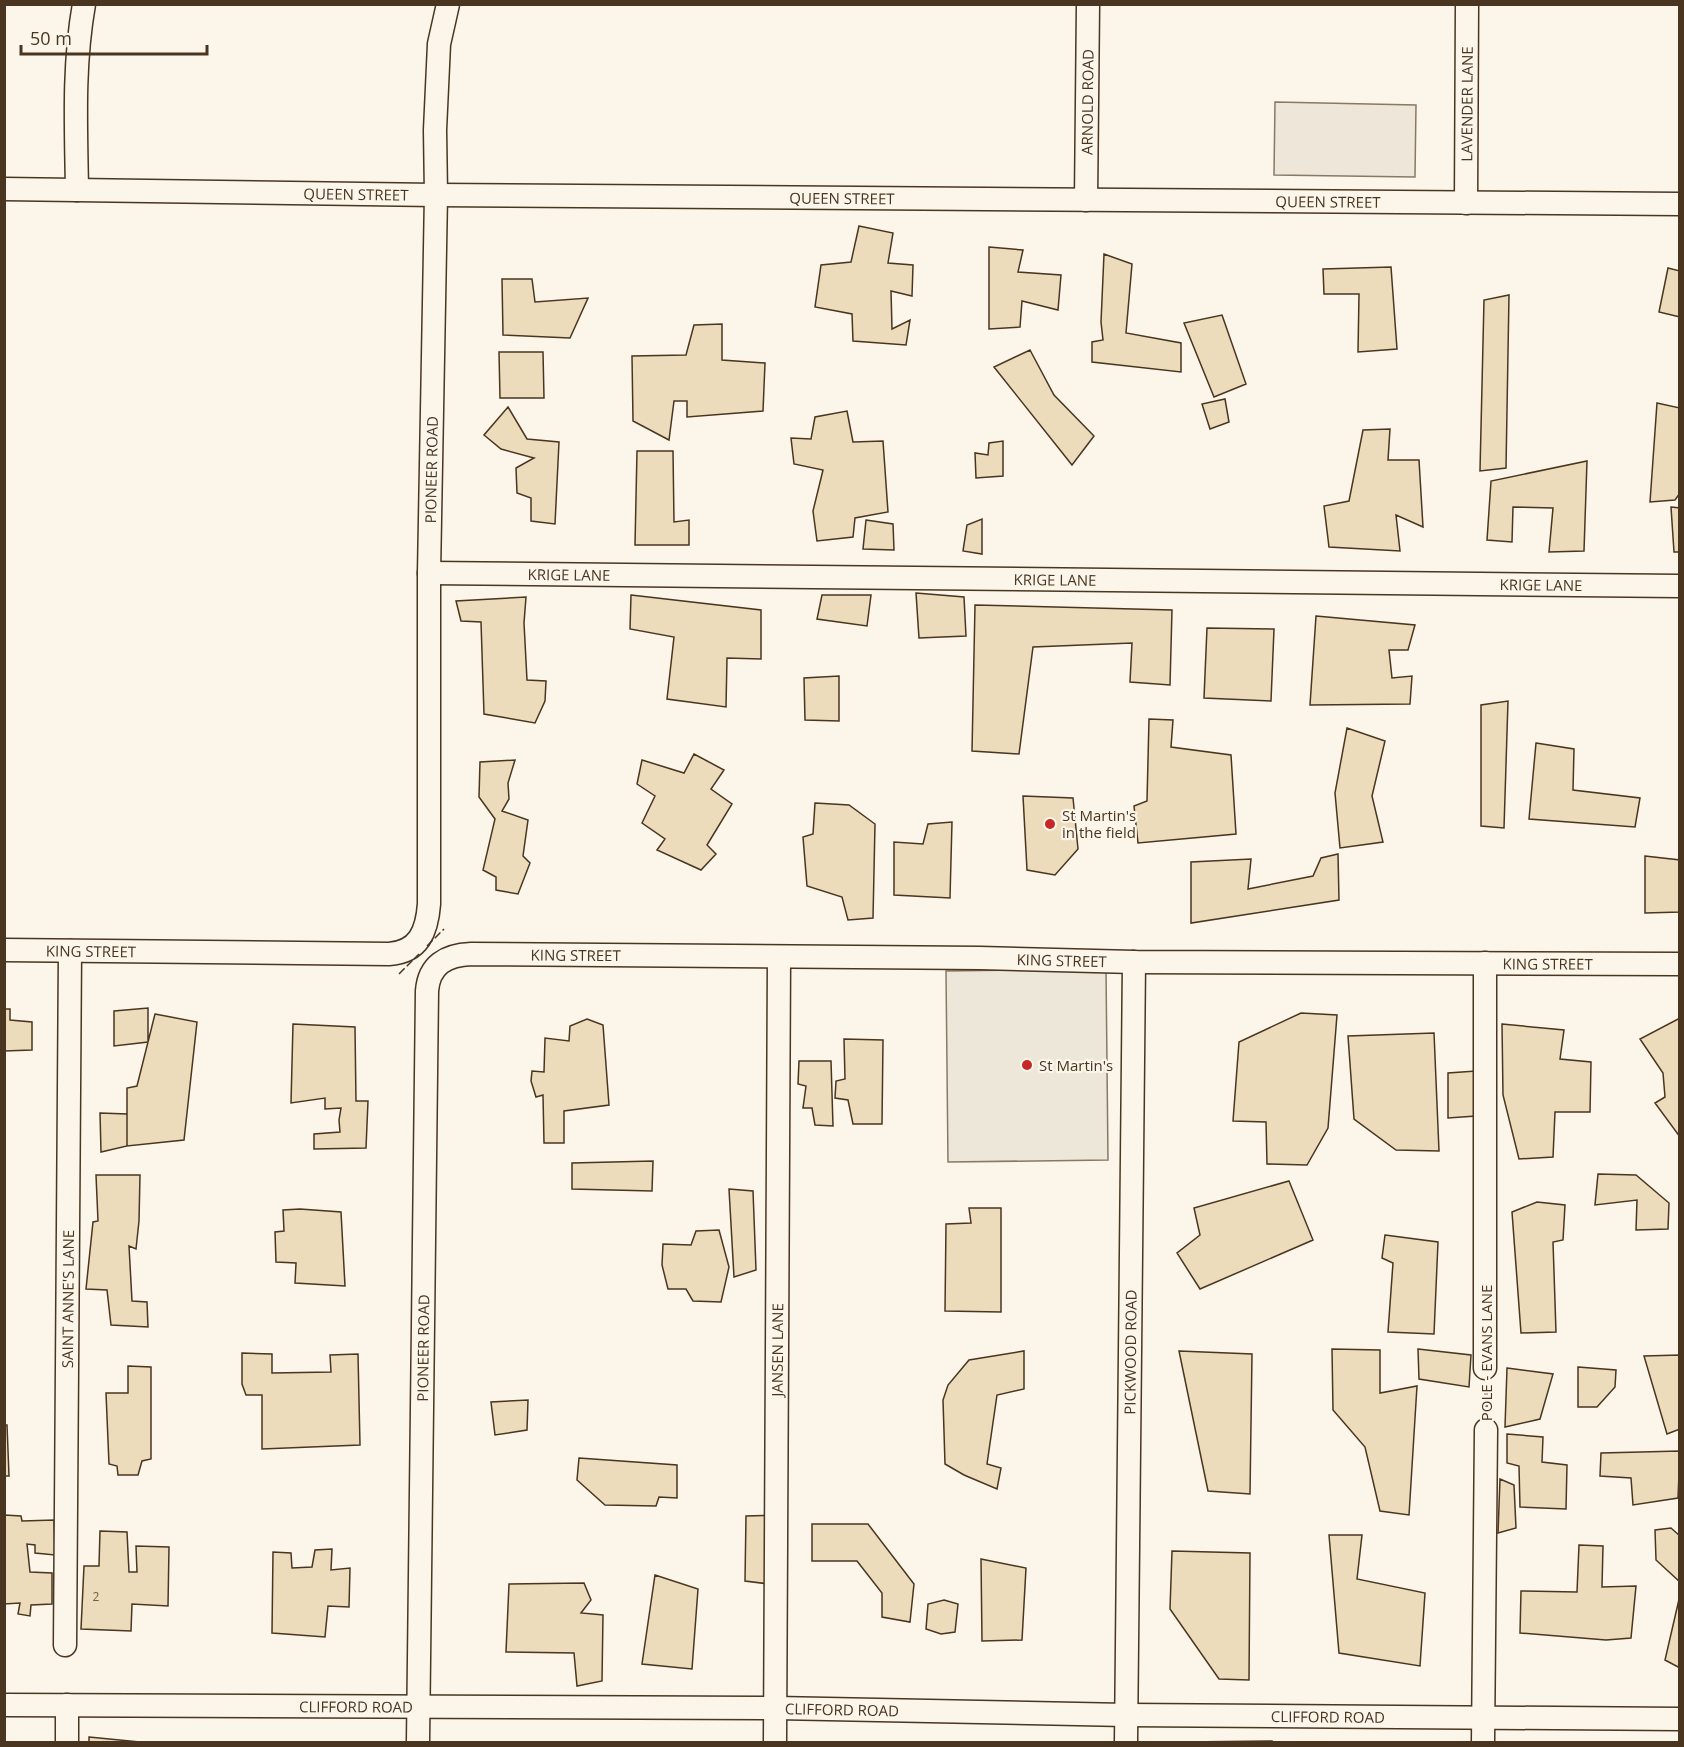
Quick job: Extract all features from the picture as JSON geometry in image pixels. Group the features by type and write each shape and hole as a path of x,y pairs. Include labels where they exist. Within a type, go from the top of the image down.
{"street":[{"path":"77,190 75,73 84,4"},
{"name":"PIONEER ROAD","path":"423,934 429,904 429,573 436,195 435,130 437,63 440,35 448,4"},
{"name":"ARNOLD ROAD","path":"1086,200 1088,4"},
{"name":"LAVENDER LANE","path":"1466,203 1467,4"},
{"name":"QUEEN STREET","path":"4,189 436,195 1680,204"},
{"name":"KRIGE LANE","path":"429,573 1680,586"},
{"name":"KING STREET","path":"4,950 389,954 403,952 417,942 423,934"},
{"name":"SAINT ANNE'S LANE","path":"65,1645 70,951"},
{"name":"KING STREET","path":"444,959 471,954 980,958 1134,962 1680,964"},
{"name":"JANSEN LANE","path":"775,1743 779,957"},
{"name":"PIONEER ROAD","path":"418,1743 428,991 430,975 444,959"},
{"name":"PICKWOOD ROAD","path":"1126,1743 1134,962"},
{"name":"POLE - EVANS LANE","path":"1485,963 1485,1368"},
{"name":"POLE - EVANS LANE","path":"1483,1743 1486,1430"},
{"name":"CLIFFORD ROAD","path":"4,1705 776,1708 1126,1715 1680,1719"},
{"path":"67,1743 68,1705"}],"path":[{"name":"POLE - EVANS LANE","path":"1485,1368 1486,1430"}],"shaded area":[{"path":"1275,102 1416,105 1415,177 1274,175"},
{"name":"St Martin's","path":"1106,969 1108,1160 948,1162 946,971"}],"building":[{"path":"859,226 893,233 888,263 913,265 912,296 891,291 892,329 910,320 906,345 853,341 852,314 815,307 821,265 851,262"},
{"path":"989,247 1023,250 1018,272 1061,275 1058,310 1022,301 1020,327 989,329"},
{"path":"1104,254 1132,264 1126,333 1181,343 1181,372 1092,362 1092,342 1103,340 1101,322"},
{"path":"1391,267 1397,349 1358,352 1359,294 1324,294 1323,269"},
{"path":"1668,268 1680,271 1680,317 1659,312"},
{"path":"502,279 532,279 535,302 588,298 570,338 503,335"},
{"path":"1509,295 1506,468 1480,471 1484,300"},
{"path":"1222,315 1246,384 1214,397 1184,323"},
{"path":"722,324 722,360 765,363 763,411 687,417 687,401 674,401 669,440 633,421 632,356 686,355 694,325"},
{"path":"1030,350 1054,395 1094,436 1072,465 994,367"},
{"path":"499,352 543,352 544,398 500,398"},
{"path":"1225,399 1229,422 1210,429 1202,404"},
{"path":"1657,403 1680,408 1680,493 1675,500 1650,502"},
{"path":"508,407 527,439 559,442 555,524 531,521 531,498 517,493 516,468 534,458 501,449 484,435"},
{"path":"847,411 853,442 883,441 888,512 855,518 853,537 817,541 813,511 823,470 794,464 791,438 811,439 815,417"},
{"path":"1390,429 1388,460 1419,460 1423,527 1396,515 1400,551 1329,547 1324,506 1349,501 1363,430"},
{"path":"1003,441 1003,476 976,478 975,453 988,455 989,443"},
{"path":"637,451 673,451 674,522 689,520 689,545 635,545"},
{"path":"1587,461 1584,551 1549,552 1553,508 1513,507 1512,542 1487,540 1491,481"},
{"path":"1671,507 1680,508 1680,552 1674,552"},
{"path":"982,519 982,554 963,551 967,525"},
{"path":"866,520 893,524 894,550 863,549"},
{"path":"916,593 964,597 966,636 919,638"},
{"path":"631,595 761,610 761,659 727,658 726,707 667,699 674,637 630,629"},
{"path":"822,595 871,595 867,626 817,619"},
{"path":"526,597 524,623 527,680 546,681 545,701 535,723 484,714 481,622 461,621 456,601"},
{"path":"975,605 1172,610 1170,685 1130,682 1132,643 1033,647 1019,754 972,751"},
{"path":"1316,616 1415,625 1408,650 1389,650 1392,678 1412,676 1410,704 1310,705"},
{"path":"1207,628 1274,629 1271,701 1204,698"},
{"path":"839,676 839,721 805,720 804,678"},
{"path":"1508,701 1504,828 1481,826 1481,705"},
{"path":"1149,719 1173,720 1171,747 1231,755 1236,834 1138,843 1134,806 1147,801"},
{"path":"1347,728 1385,741 1372,796 1383,842 1340,848 1335,793"},
{"path":"1536,743 1574,749 1573,790 1640,798 1635,827 1529,819"},
{"path":"694,754 724,770 711,789 732,804 707,845 716,854 701,870 657,850 665,839 642,823 655,796 637,784 642,760 684,773"},
{"path":"515,760 508,783 509,799 502,811 528,820 523,856 530,863 518,894 496,890 496,877 483,870 495,819 479,797 480,762"},
{"name":"St Martin's in the field","path":"1023,796 1073,798 1078,849 1055,875 1027,870"},
{"path":"815,803 849,805 875,824 873,918 848,920 842,897 807,886 803,837 813,834"},
{"path":"952,822 950,898 894,895 894,842 923,844 928,824"},
{"path":"1338,854 1339,900 1191,923 1191,862 1251,859 1248,889 1313,876 1321,858"},
{"path":"1645,856 1680,860 1680,912 1645,913"},
{"path":"148,1008 148,1042 114,1046 114,1011"},
{"path":"4,1009 10,1009 10,1020 32,1022 32,1050 4,1051"},
{"path":"1301,1013 1337,1015 1328,1128 1307,1165 1267,1164 1266,1122 1233,1121 1239,1042"},
{"path":"155,1014 197,1022 184,1140 127,1146 127,1088 137,1086"},
{"path":"1680,1018 1680,1137 1655,1103 1665,1097 1663,1073 1640,1039"},
{"path":"587,1019 603,1025 609,1105 564,1111 564,1143 544,1143 543,1095 536,1097 531,1081 532,1071 544,1072 545,1038 569,1041 570,1026"},
{"path":"293,1024 355,1027 356,1101 368,1101 366,1148 314,1149 314,1134 340,1132 341,1108 325,1109 325,1098 291,1103"},
{"path":"1502,1024 1564,1030 1560,1059 1591,1062 1590,1112 1555,1112 1553,1157 1519,1159 1503,1095"},
{"path":"1434,1033 1439,1151 1396,1150 1354,1119 1348,1036"},
{"path":"844,1039 883,1040 882,1124 853,1124 848,1100 835,1098 836,1081 845,1079"},
{"path":"799,1061 831,1061 833,1126 815,1125 812,1108 803,1108 806,1086 798,1084"},
{"path":"1476,1071 1476,1116 1448,1118 1448,1073"},
{"path":"100,1113 127,1114 127,1146 101,1152"},
{"path":"653,1161 652,1191 572,1189 572,1163"},
{"path":"1598,1174 1636,1175 1669,1203 1668,1229 1636,1230 1637,1200 1595,1205"},
{"path":"96,1175 140,1175 136,1249 129,1246 132,1301 147,1302 148,1327 111,1325 107,1290 86,1289 93,1222 98,1221"},
{"path":"1289,1181 1313,1240 1200,1289 1177,1253 1200,1235 1194,1208"},
{"path":"729,1189 753,1191 756,1270 734,1277"},
{"path":"1537,1202 1565,1205 1563,1240 1553,1242 1556,1332 1521,1333 1512,1212"},
{"path":"969,1208 1001,1208 1001,1312 945,1311 946,1224 971,1223"},
{"path":"283,1210 341,1212 345,1286 295,1283 296,1263 276,1262 275,1232 284,1231"},
{"path":"719,1230 729,1267 721,1302 693,1301 686,1289 668,1289 662,1265 663,1244 691,1245 696,1231"},
{"path":"1385,1235 1438,1242 1434,1334 1388,1332 1393,1263 1382,1258"},
{"path":"1332,1349 1380,1350 1380,1393 1417,1386 1409,1515 1380,1511 1365,1447 1333,1410"},
{"path":"1418,1349 1471,1355 1469,1387 1419,1379"},
{"path":"1024,1351 1024,1389 997,1395 987,1464 1001,1468 997,1489 945,1464 943,1400 948,1385 969,1360"},
{"path":"1179,1351 1252,1354 1250,1494 1208,1491"},
{"path":"242,1353 272,1354 272,1373 331,1372 330,1355 358,1354 360,1445 262,1449 262,1395 246,1395 242,1384"},
{"path":"1680,1355 1680,1429 1667,1434 1644,1356"},
{"path":"128,1366 151,1367 151,1459 142,1461 138,1475 118,1475 117,1466 109,1464 106,1393 128,1393"},
{"path":"1578,1367 1616,1370 1615,1387 1597,1407 1578,1407"},
{"path":"1507,1368 1553,1374 1540,1419 1505,1427"},
{"path":"528,1400 527,1430 495,1435 491,1402"},
{"path":"4,1425 7,1425 9,1476 4,1476"},
{"path":"1507,1434 1543,1437 1542,1462 1567,1465 1566,1509 1520,1507 1519,1466 1507,1463"},
{"path":"1680,1451 1678,1498 1633,1505 1631,1478 1600,1476 1601,1453"},
{"path":"579,1458 677,1465 677,1498 659,1497 656,1506 605,1505 577,1480"},
{"path":"1500,1479 1514,1485 1516,1528 1498,1533"},
{"path":"4,1515 21,1516 22,1521 54,1520 55,1555 35,1553 35,1545 27,1544 30,1572 52,1573 52,1604 31,1605 30,1616 18,1614 20,1603 4,1604"},
{"path":"776,1515 769,1584 745,1581 746,1516"},
{"path":"812,1524 868,1524 914,1584 910,1622 882,1617 882,1593 857,1561 812,1561"},
{"path":"1671,1528 1680,1536 1680,1582 1656,1560 1655,1530"},
{"path":"100,1531 127,1532 129,1572 137,1572 136,1546 169,1547 168,1606 132,1604 131,1631 81,1629 84,1566 99,1566"},
{"path":"1329,1535 1362,1535 1357,1579 1425,1593 1420,1666 1339,1653"},
{"path":"1579,1545 1603,1546 1602,1587 1636,1586 1631,1638 1606,1640 1520,1633 1521,1591 1577,1592"},
{"path":"332,1549 331,1570 350,1568 349,1607 328,1606 325,1637 272,1633 273,1552 291,1553 292,1568 312,1567 315,1550"},
{"path":"1172,1551 1250,1553 1249,1680 1219,1679 1170,1609"},
{"path":"981,1559 1026,1568 1022,1640 982,1641"},
{"path":"655,1575 698,1589 692,1669 642,1664"},
{"path":"584,1583 591,1600 581,1613 603,1615 602,1681 577,1686 574,1653 506,1652 509,1584"},
{"path":"1680,1595 1680,1668 1665,1660"},
{"path":"944,1600 958,1604 955,1632 941,1634 926,1629 928,1604"},
{"path":"89,1737 140,1742 89,1742"},
{"path":"1272,1741 1272,1742 1183,1742"}],"fence":[{"path":"427,946 444,929"},
{"path":"399,974 419,954"}],"place":[{"name":"St Martin's in the field","path":"1050,824"},
{"name":"St Martin's","path":"1027,1065"}]}
